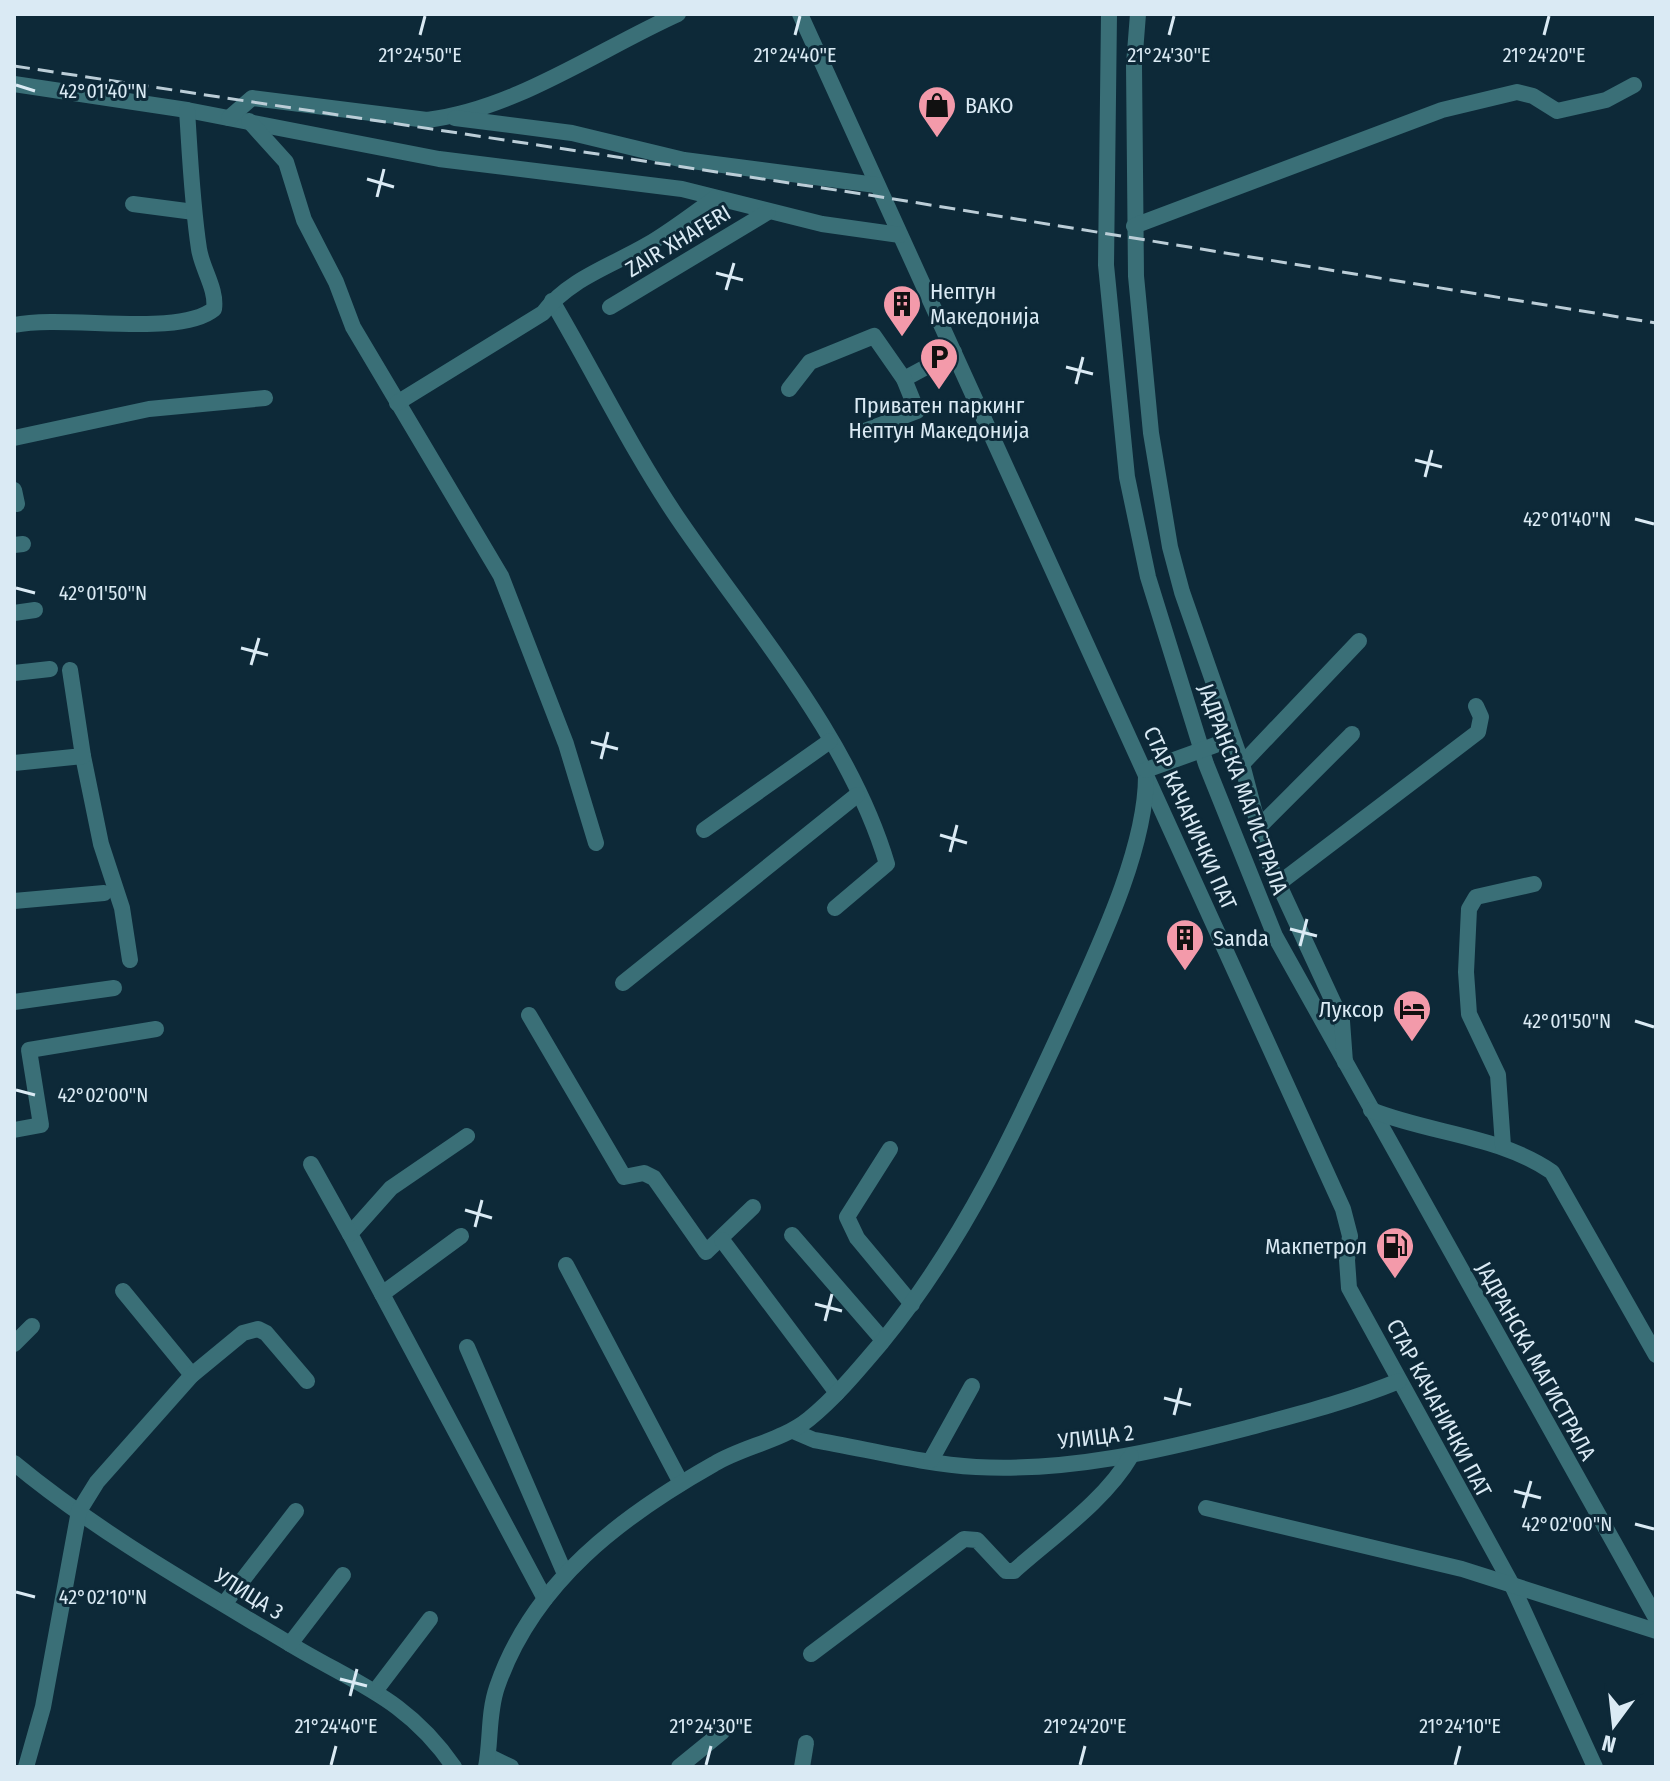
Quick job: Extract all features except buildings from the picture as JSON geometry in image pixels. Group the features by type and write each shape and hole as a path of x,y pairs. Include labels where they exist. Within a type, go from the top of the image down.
{"street":[{"path":"452,117 564,73 678,14"},
{"name":"СТАР КАЧАНИЧКИ ПАТ","path":"800,14 1146,770 1281,1081 1343,1209 1350,1236 1347,1260 1349,1288 1511,1583 1595,1767"},
{"path":"1106,169 1109,14"},
{"path":"1106,169 1119,14"},
{"path":"1138,14 1134,65 1134,226 1141,358 1162,505 1182,592 1242,764 1258,828 1278,884 1342,1021 1345,1063"},
{"path":"14,84 187,110 249,121 306,136 439,159 682,189 768,212 900,235"},
{"path":"1134,226 1442,110 1517,92 1533,96 1557,111 1606,100 1634,85"},
{"path":"229,118 252,98 427,120 452,117 572,133 684,160 876,185"},
{"path":"14,325 65,319 143,324 208,315 214,309 215,301 200,254 194,212 187,110"},
{"path":"249,121 286,162 304,220 336,282 353,327 501,576 566,744 596,843"},
{"name":"ЈАДРАНСКА МАГИСТРАЛА","path":"1106,169 1106,265 1127,477 1148,577 1206,764 1275,936 1656,1618"},
{"path":"397,403 543,313 571,285 650,243 715,198"},
{"path":"133,204 194,212"},
{"name":"ZAIR XHAFERI","path":"610,307 768,212"},
{"path":"552,301 676,516 744,607 830,741 879,838 887,864 835,908"},
{"path":"789,389 810,362 865,337 874,336 904,379 917,411 862,432"},
{"path":"904,379 954,352"},
{"path":"14,438 149,409 265,398"},
{"path":"14,613 35,610"},
{"path":"1242,764 1359,641"},
{"path":"14,673 50,669"},
{"path":"70,670 101,844 122,908 130,960"},
{"path":"1278,884 1478,732 1481,717 1476,706"},
{"path":"1258,828 1352,734"},
{"path":"511,1767 487,1762 489,1728 502,1674 545,1599 565,1574 601,1539 681,1483 719,1461 793,1431 837,1393 912,1304 961,1232 1000,1162 1097,951 1146,803 1146,770 1232,739"},
{"path":"704,830 830,741"},
{"path":"14,763 83,756"},
{"path":"623,983 857,795"},
{"path":"1503,1146 1498,1075 1490,1051 1469,1014 1466,972 1469,909 1476,897 1534,884"},
{"path":"14,901 104,893"},
{"path":"14,1002 114,988"},
{"path":"529,1015 624,1177 644,1173 654,1178 706,1252 753,1207"},
{"path":"14,1130 41,1125 29,1050 156,1029"},
{"path":"1371,1110 1503,1146 1532,1158 1552,1172 1656,1355"},
{"path":"350,1234 391,1188 467,1136"},
{"path":"890,1149 847,1217 857,1238 912,1304"},
{"path":"311,1164 545,1599"},
{"path":"792,1235 883,1340"},
{"path":"382,1294 461,1236"},
{"path":"722,1240 837,1393"},
{"path":"566,1265 681,1483"},
{"path":"123,1291 192,1375"},
{"path":"14,1344 32,1326"},
{"path":"26,1767 43,1707 79,1511 97,1482 192,1375 243,1333 258,1329 266,1333 307,1381"},
{"path":"467,1347 565,1574"},
{"name":"УЛИЦА 2","path":"793,1431 814,1440 931,1460 1002,1467 1131,1456 1314,1410 1399,1381"},
{"path":"931,1460 972,1386"},
{"path":"811,1654 964,1539 977,1540 1006,1571 1014,1571 1093,1501 1121,1472 1131,1456"},
{"name":"УЛИЦА 3","path":"14,1463 79,1511 224,1604 376,1690 428,1732 454,1767"},
{"path":"1206,1508 1511,1583 1656,1631"},
{"path":"224,1604 296,1511"},
{"path":"290,1644 343,1575"},
{"path":"376,1690 430,1619"},
{"path":"679,1767 722,1732"},
{"path":"802,1767 806,1743"}],"railway":[{"path":"14,66 869,195 1656,323"}],"place":[{"name":"BAKO","path":"937,139"},
{"name":"Нептун Македонија","path":"902,338"},
{"name":"Приватен паркинг Нептун Македонија","path":"939,391"},
{"name":"Sanda","path":"1185,972"},
{"name":"Луксор","path":"1412,1043"},
{"name":"Макпетрол","path":"1395,1280"}]}
